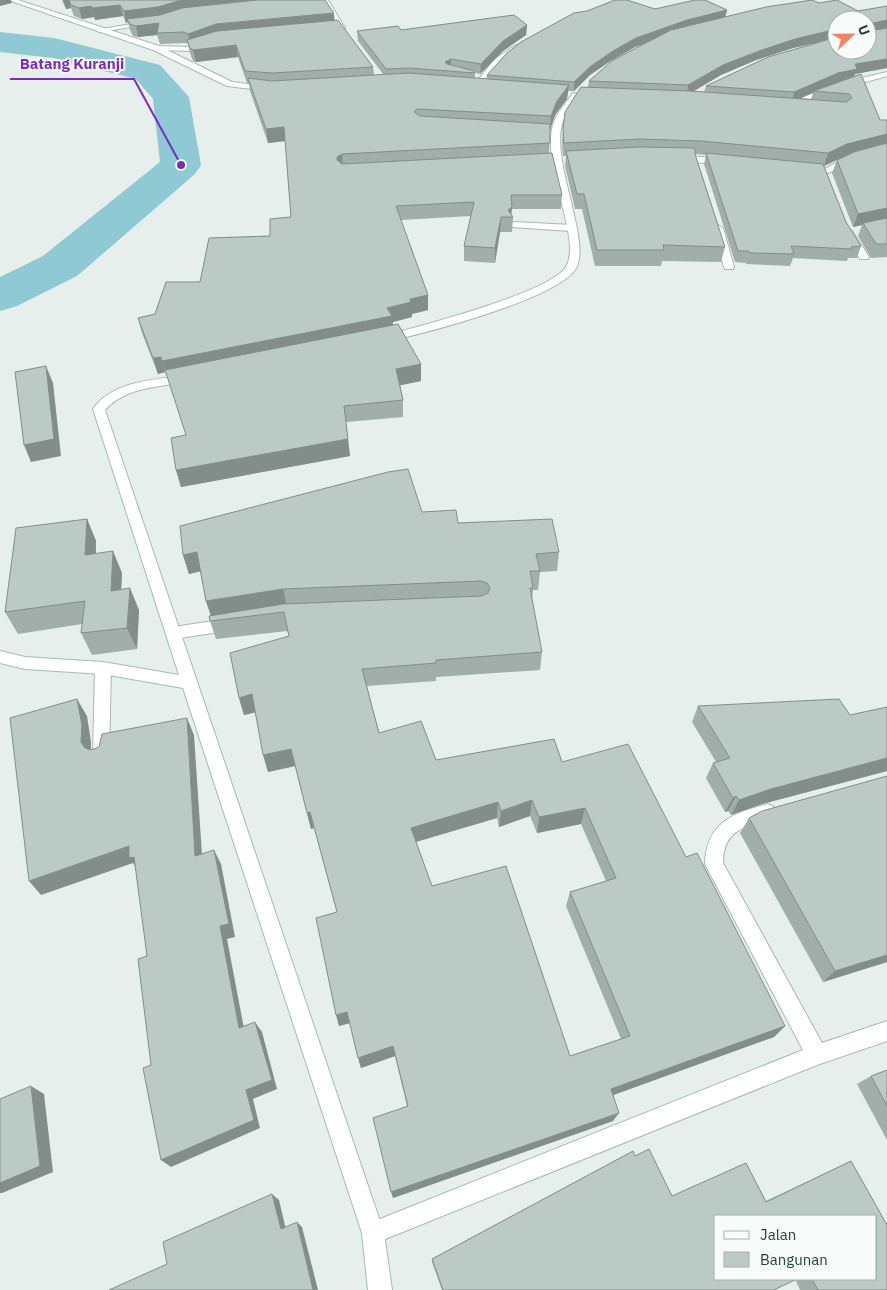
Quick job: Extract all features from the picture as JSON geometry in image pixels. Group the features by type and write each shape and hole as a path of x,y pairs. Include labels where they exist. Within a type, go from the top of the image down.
{"street":[{"path":"11,0 156,48 230,84 274,90"},
{"path":"313,1 324,0 345,31 334,28"},
{"path":"99,30 153,23"},
{"path":"156,48 192,49 218,39"},
{"path":"486,87 473,86 478,77 527,42"},
{"path":"792,107 810,97 887,74"},
{"path":"376,341 414,333 497,306 536,290 571,269 575,256 572,228 555,160 551,134 578,93"},
{"path":"783,106 809,108"},
{"path":"824,173 846,161 887,150"},
{"path":"669,158 698,164 736,163"},
{"path":"716,220 729,267"},
{"path":"514,225 572,228"},
{"path":"851,229 864,257"},
{"path":"202,375 124,390 105,400 100,409 106,433 373,1233 380,1290"},
{"path":"174,633 250,621"},
{"path":"0,657 24,663 103,668 189,683"},
{"path":"101,758 103,668"},
{"path":"787,807 751,817 732,826 720,836 715,845 714,864 817,1055"},
{"path":"373,1233 817,1055 887,1031"}],"building":[{"path":"69,0 182,0 158,7 124,11 120,5 79,8 71,5"},
{"path":"257,0 325,0 334,13 216,24 188,34 184,32 157,33 159,23 136,26 130,24 127,19 160,15 182,8"},
{"path":"615,0 627,0 655,9 695,0 705,0 727,10 687,20 636,38 591,66 574,82 487,75 507,53 521,42 574,13 587,11"},
{"path":"812,0 819,3 837,0 856,10 827,10 827,31 795,39 759,51 723,65 688,85 589,81 613,60 671,30 766,7"},
{"path":"887,6 887,20 877,22 877,10 864,10"},
{"path":"514,15 527,25 503,41 481,64 451,59 445,62 475,71 474,73 409,68 386,69 357,31 398,26 401,30"},
{"path":"338,20 373,67 272,73 245,71 236,45 193,50 190,48 187,40 217,31"},
{"path":"887,28 887,59 855,64 857,69 838,73 794,92 706,86 768,57 827,40 827,60 877,60 877,30"},
{"path":"409,73 569,85 557,101 551,116 417,109 414,112 420,116 550,124 550,143 342,154 337,157 337,160 342,164 552,153 562,195 511,195 512,207 508,210 513,217 501,217 495,248 464,246 474,202 396,206 428,295 410,299 411,302 387,308 392,316 162,361 161,357 153,358 138,318 155,314 166,282 200,282 209,238 270,236 270,219 291,217 284,127 266,129 248,78 272,81"},
{"path":"861,74 880,120 887,120 887,134 847,144 828,153 701,141 639,139 564,143 565,112 581,87 690,91 846,102 852,98 849,94 814,91"},
{"path":"887,143 887,208 858,214 837,160 854,152"},
{"path":"639,147 695,148 695,154 725,247 663,245 664,250 597,250 584,194 577,194 566,151"},
{"path":"706,153 823,164 846,222 861,246 851,247 852,249 791,246 794,254 738,251"},
{"path":"887,218 887,244 876,244 863,223"},
{"path":"398,324 421,364 396,369 403,400 344,406 348,439 176,470 171,438 186,435 165,370"},
{"path":"46,366 54,439 24,445 15,372"},
{"path":"408,469 422,512 456,510 458,523 552,519 559,552 536,554 540,571 530,571 533,588 530,588 542,652 436,660 436,663 362,669 379,733 421,721 436,760 554,739 562,762 628,744 686,857 697,853 785,1026 611,1089 619,1113 391,1192 373,1118 408,1106 393,1046 358,1058 347,1012 336,1015 316,918 337,912 310,812 307,813 291,749 263,755 252,694 239,698 230,653 289,636 284,612 210,621 209,616 283,604 481,596 488,593 490,588 487,583 481,581 283,589 206,601 197,552 183,555 180,526 388,472","holes":["532,800 539,817 585,808 616,878 570,892 630,1036 570,1056 506,866 432,886 411,828 498,802 501,811"]},
{"path":"87,519 85,555 113,551 111,591 130,588 127,628 81,633 85,601 5,612 16,528"},
{"path":"77,699 82,725 81,742 85,748 91,750 99,747 102,734 187,718 195,856 214,850 229,924 220,926 239,1028 255,1022 272,1080 246,1090 254,1120 161,1160 143,1068 151,1065 138,959 147,956 134,857 129,858 129,846 29,881 10,718"},
{"path":"839,699 850,715 887,707 887,758 771,789 739,800 736,796 733,798 713,763 730,758 698,706"},
{"path":"887,776 887,955 835,971 749,818 762,811"},
{"path":"887,1070 887,1106 871,1076"},
{"path":"31,1086 40,1166 0,1183 0,1099"},
{"path":"649,1149 672,1196 746,1163 766,1202 851,1161 887,1225 887,1290 818,1290 813,1280 877,1280 877,1215 714,1215 714,1280 795,1280 774,1290 443,1290 432,1259 633,1151 635,1156"},
{"path":"272,1194 281,1229 297,1222 313,1290 109,1290 167,1264 163,1242"}],"waterway":[{"path":"0,42 54,48 148,72 171,97 181,165 60,266 0,296"}],"place":[{"name":"Batang Kuranji","path":"181,165"}]}
